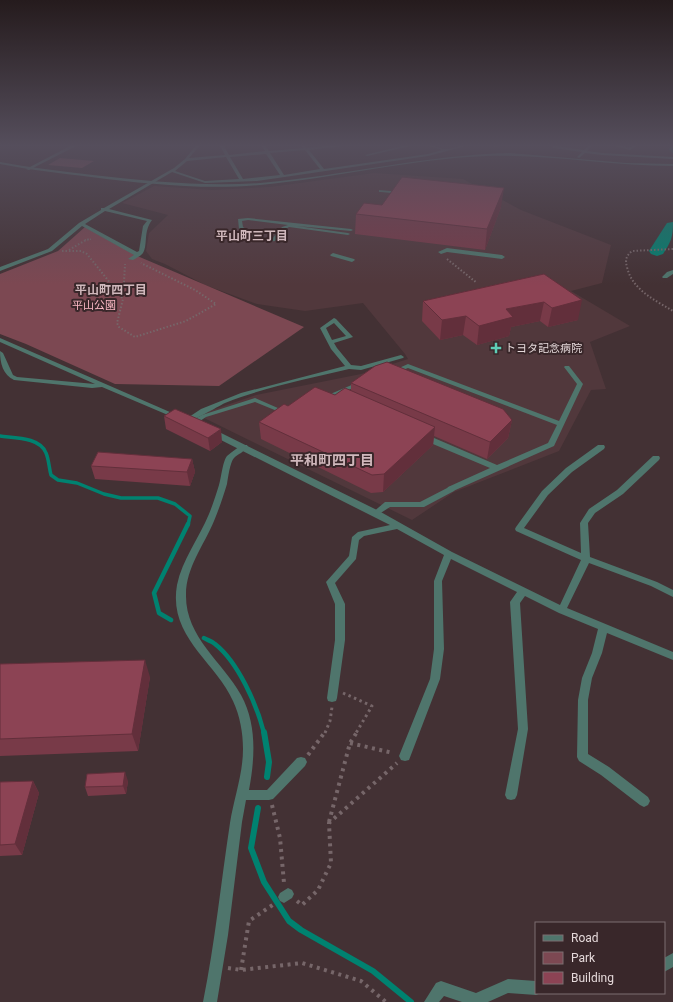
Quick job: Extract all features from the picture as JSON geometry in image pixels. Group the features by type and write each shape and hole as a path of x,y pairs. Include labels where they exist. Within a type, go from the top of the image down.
{"street":[{"path":"0,269 50,250 81,224 103,209 135,191"},
{"path":"381,191 409,194"},
{"path":"103,209 150,220 150,222 145,226 141,252 131,259"},
{"path":"248,219 351,232 289,226 284,228 273,240 266,240 256,238 241,228 240,220 248,219"},
{"path":"81,224 138,255"},
{"path":"442,254 447,250 502,257"},
{"path":"333,255 352,260"},
{"path":"665,277 669,273 673,272"},
{"path":"0,340 244,447 376,513 449,554 523,591 603,628 673,656"},
{"path":"330,342 349,367"},
{"path":"0,353 3,368 10,376 16,379 92,386 100,385"},
{"path":"195,425 195,415 240,396 349,367 361,368 401,357"},
{"path":"386,374 408,366 560,424"},
{"path":"376,513 388,504 421,505 451,489 551,444 580,384 567,367"},
{"path":"317,400 365,382"},
{"path":"330,395 337,398"},
{"path":"195,425 204,416 255,400 287,411"},
{"path":"417,433 496,468"},
{"path":"210,1002 217,968 241,795 248,768 247,728 241,704 227,682 202,653 189,632 181,609 180,594 184,574 206,528 224,484 228,458 244,447"},
{"path":"601,447 569,470 545,493 519,529 586,560 654,584 673,594"},
{"path":"562,610 586,560 584,523 592,511 620,492 656,458"},
{"path":"332,698 340,640 340,604 330,582 353,557 355,539 361,534 397,526"},
{"path":"405,756 435,680 439,649 438,581 449,554"},
{"path":"511,795 523,729 515,602 523,591"},
{"path":"603,628 597,653 587,678 583,700 583,757 606,771 644,801"},
{"path":"241,795 268,795 301,762"},
{"path":"432,1000 441,988 476,1000 508,986 535,988"}],"path":[{"path":"69,250 86,240 96,239"},
{"path":"672,249 632,251 627,254 625,258 626,270 634,284 673,311"},
{"path":"50,250 81,251 86,254 118,291 123,299 124,302 117,324 119,327 135,337 186,321 216,304 195,290 131,259 125,265 124,282 118,291"},
{"path":"442,254 477,283"},
{"path":"286,896 302,905 318,890 331,863 329,823 350,743 372,706 334,688"},
{"path":"301,762 324,736 330,724 332,698"},
{"path":"350,743 405,756"},
{"path":"329,823 405,756"},
{"path":"268,795 276,814 286,896"},
{"path":"241,970 249,921 286,896"},
{"path":"217,968 241,970 302,963 361,981 386,1002"}],"shaded area":[{"name":"トヨタ記念病院","path":"145,191 485,191 521,210 611,245 602,283 571,291 630,326 590,342 606,389 591,390 559,451 454,492 412,520 198,415 256,395 361,374 408,359 363,303 305,311 257,304 205,285 165,264 152,259 146,251 149,233 168,215 122,203"}],"green space":[{"name":"平山公園","path":"85,227 135,255 304,327 219,386 115,384 0,334 0,274 58,251"}],"building":[{"path":"392,191 503,191 487,229 356,214 364,203 382,205"},
{"path":"544,274 582,300 552,308 544,302 506,309 513,317 479,326 466,316 442,320 423,301"},
{"path":"387,362 503,409 512,420 490,442 351,383 375,366"},
{"path":"315,387 335,395 345,388 435,427 384,474 372,475 259,422 284,404 288,406"},
{"path":"175,409 221,429 208,438 164,416"},
{"path":"98,452 192,459 187,472 91,466"},
{"path":"145,660 132,734 0,739 0,664"},
{"path":"125,772 123,786 85,787 87,774"},
{"path":"33,781 15,844 0,845 0,782"}],"waterway":[{"path":"657,251 672,226"},
{"path":"0,436 26,439 38,444 46,453 51,475 58,480 77,483 104,494 121,498 158,498 175,504 190,516 188,525"},
{"path":"171,620 159,613 154,593 188,524"},
{"path":"204,638 214,643 239,673 257,710 264,733"},
{"path":"264,732 269,762 267,777"},
{"path":"258,808 251,848 264,882 289,921 301,930 373,971 411,1002"}],"place":[{"name":"トヨタ記念病院","path":"496,348"}],"district":[{"name":"平山町三丁目","path":"252,236"},
{"name":"平山町四丁目","path":"111,290"},
{"name":"平和町四丁目","path":"332,460"}]}
